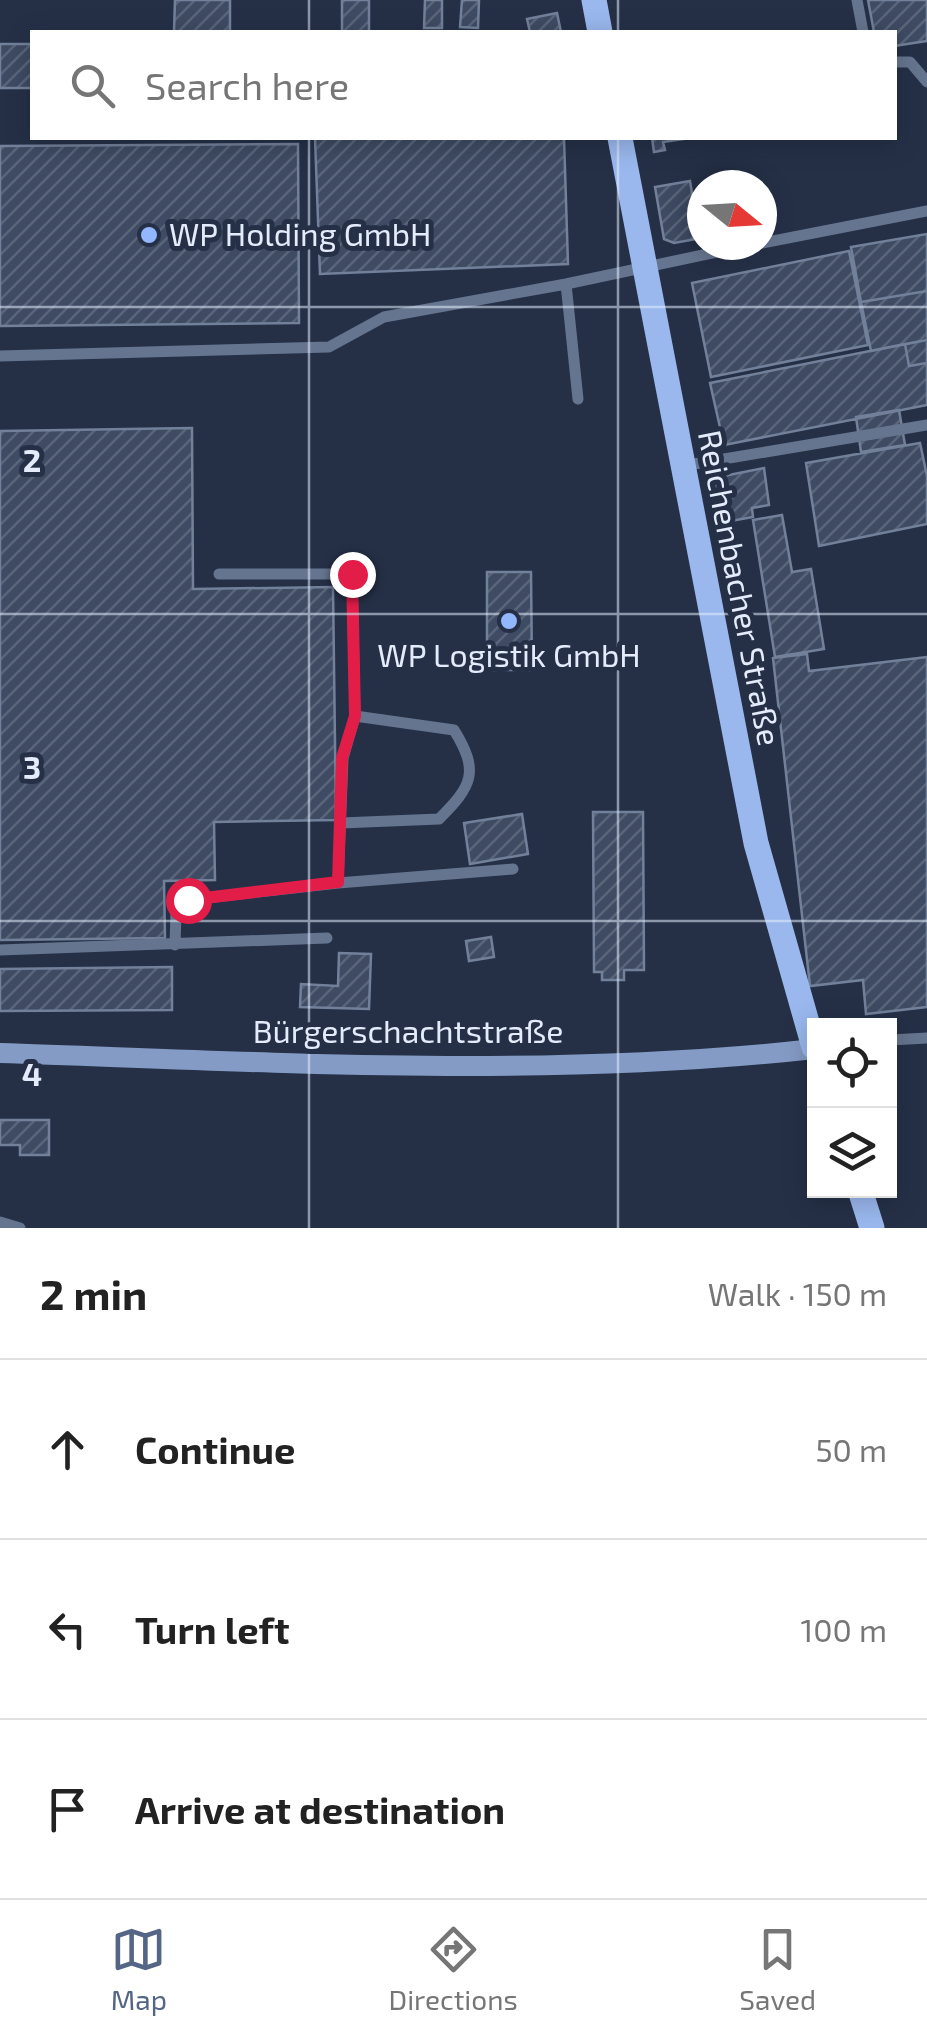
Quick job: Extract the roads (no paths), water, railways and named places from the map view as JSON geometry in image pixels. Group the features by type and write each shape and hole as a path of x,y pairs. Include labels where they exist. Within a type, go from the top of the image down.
{"main road":[{"path":"594,0 600,30"},
{"name":"Reichenbacher Straße","path":"620,140 756,843 807,1023"},
{"name":"Bürgerschachtstraße","path":"0,1052 505,1065 709,1060 807,1049"},
{"path":"863,1198 872,1228"}],"lane":[{"path":"858,0 862,30"},
{"path":"897,62 910,62 927,82"},
{"path":"777,240 927,211"},
{"path":"0,356 329,346 384,317 687,257"},
{"path":"566,284 578,399"},
{"path":"682,466 927,424"},
{"path":"219,574 352,574 355,716 342,758 338,882"},
{"path":"340,823 440,820 466,792 470,756 454,730 355,716"},
{"path":"174,945 176,912 188,900 338,882 513,869"},
{"path":"0,950 327,938"},
{"path":"897,1040 927,1038"},
{"path":"0,1222 20,1228"}],"place":[{"name":"WP Holding GmbH","path":"149,235"},
{"name":"WP Logistik GmbH","path":"509,621"}]}
